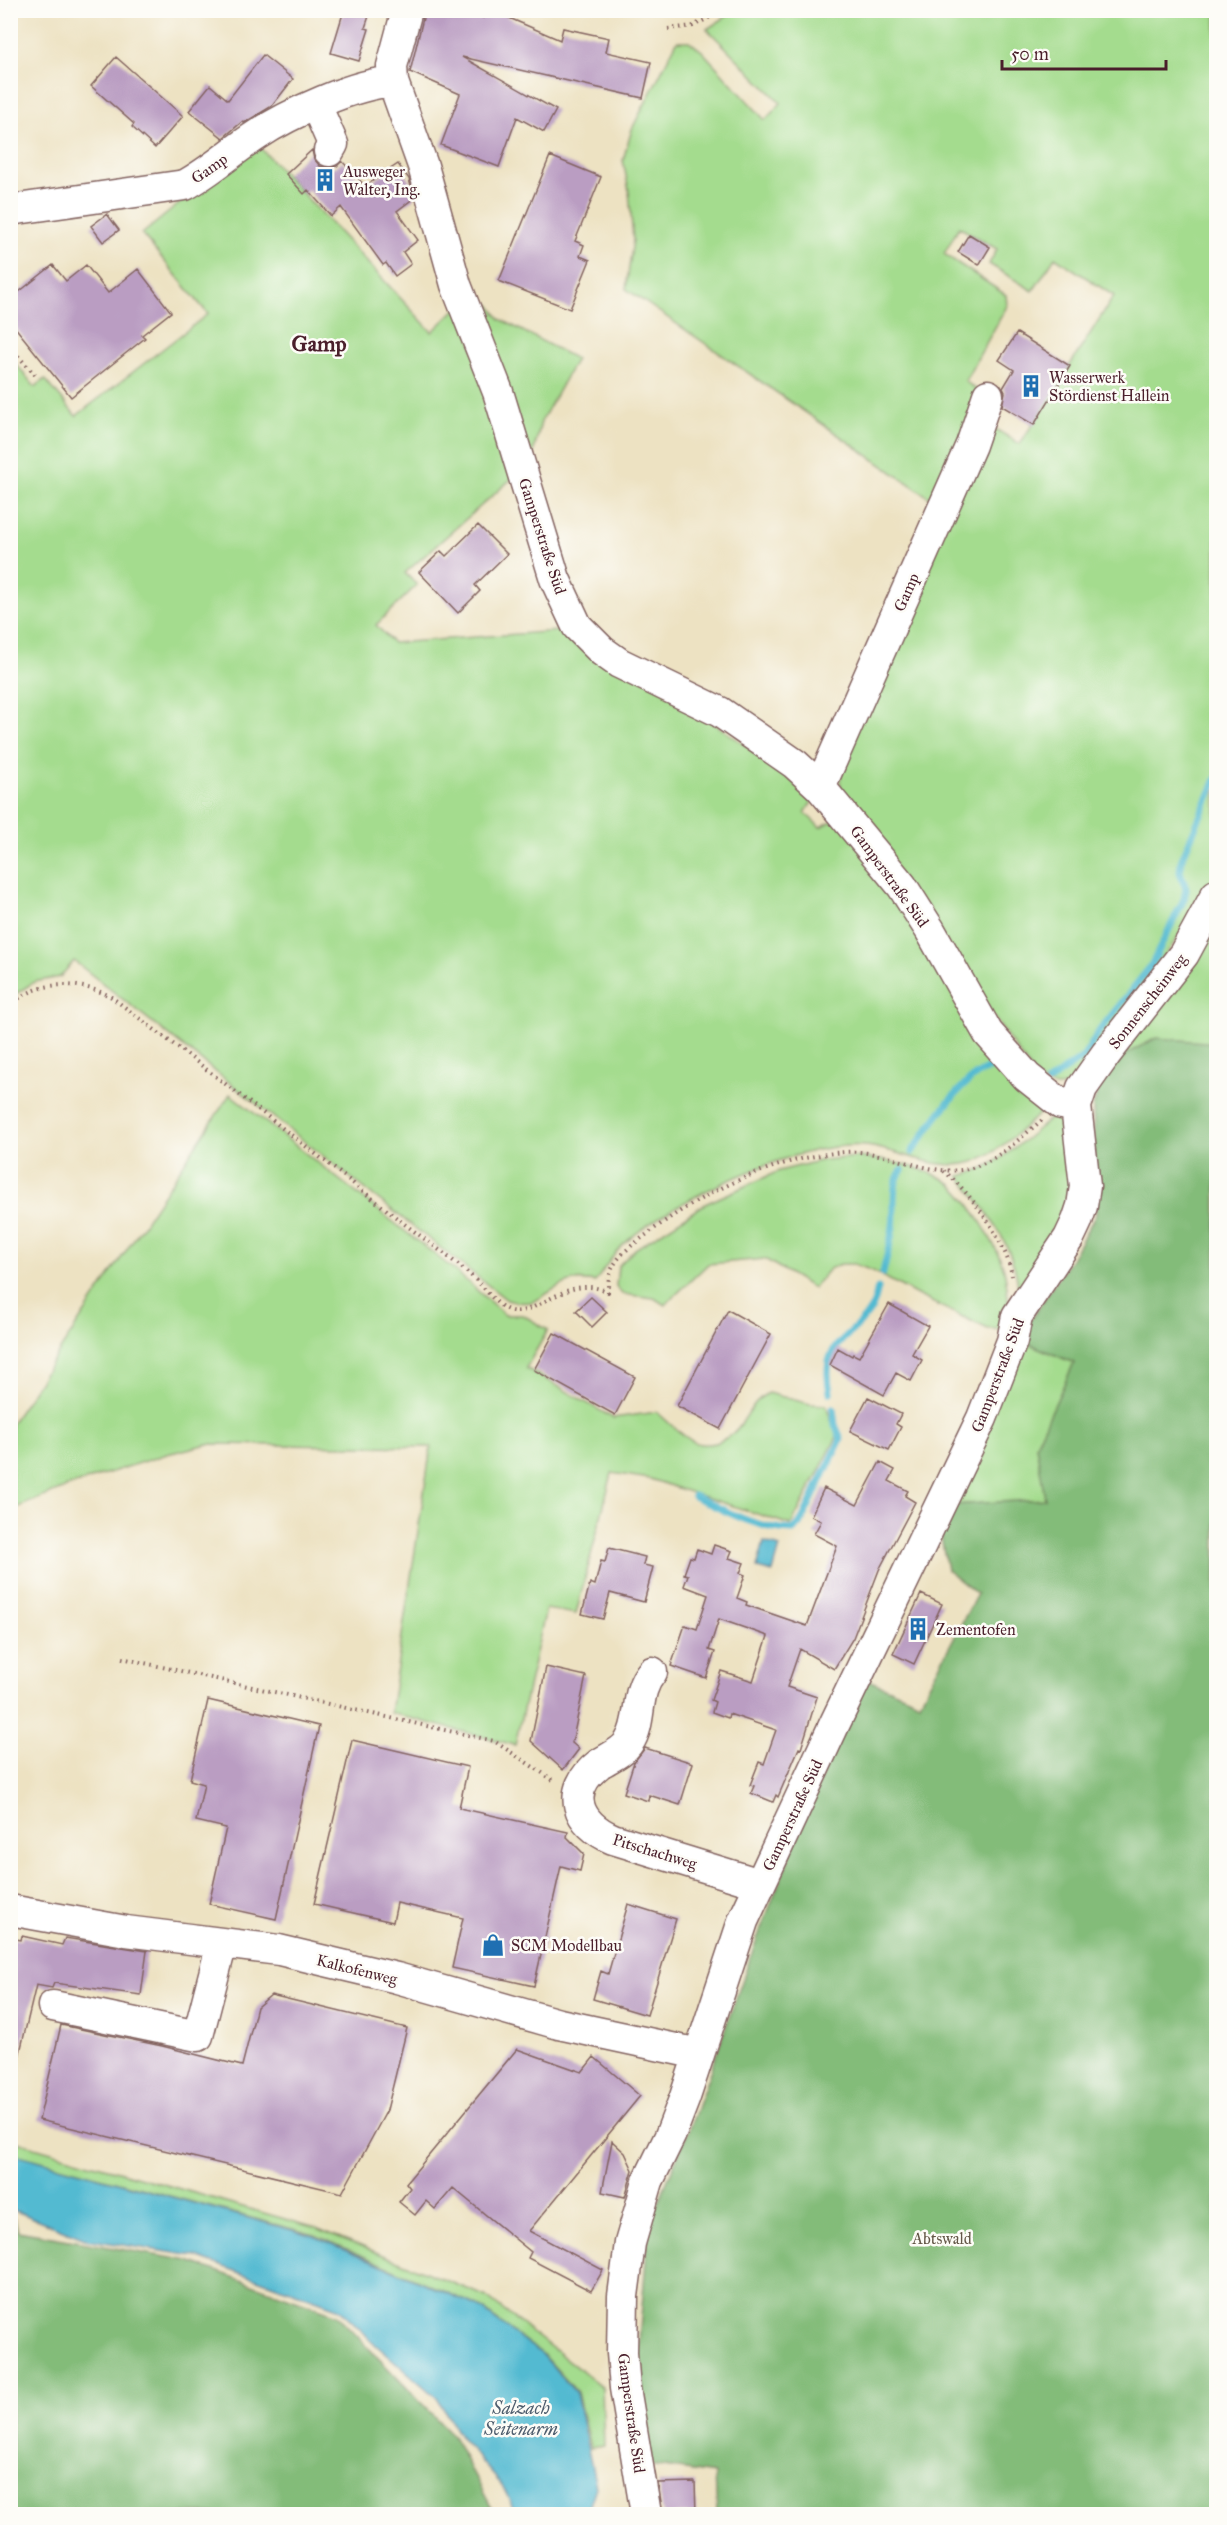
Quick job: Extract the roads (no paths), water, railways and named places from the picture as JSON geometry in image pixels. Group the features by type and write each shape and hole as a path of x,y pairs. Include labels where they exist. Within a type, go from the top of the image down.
{"street":[{"name":"Gamperstraße Süd","path":"407,10 392,66 393,82 423,166 456,285 498,392 555,579 577,626 602,651 620,663 720,712 795,764 820,787 902,886 930,930 988,1033 1027,1077 1068,1105 1084,1168 1082,1206 1069,1238 1017,1316 1012,1341 976,1432 840,1713 740,1930 670,2136 648,2181 630,2243 623,2296 622,2353 625,2388 646,2514"},
{"name":"Gamp","path":"10,210 185,184 201,177 259,133 316,105 369,86 393,82"},
{"path":"316,105 331,135 333,144 329,152"},
{"name":"Gamp","path":"820,787 972,445 988,395"},
{"name":"Sonnenscheinweg","path":"1068,1105 1184,954 1216,895"},
{"name":"Pitschachweg","path":"652,1672 645,1679 634,1733 629,1744 589,1774 581,1786 578,1799 580,1811 597,1832 760,1884"},
{"name":"Kalkofenweg","path":"10,1910 55,1920 279,1950 397,1978 559,2024 699,2054"},
{"path":"53,2006 198,2036 222,1943"}],"water":[{"path":"764,1542 780,1547 773,1572 757,1568"},
{"name":"Salzach Seitenarm","path":"11,2153 314,2236 477,2306 543,2355 576,2393 596,2487 587,2514 516,2514 502,2485 461,2438 437,2398 376,2345 340,2309 194,2256 85,2239 11,2209"}],"waterway":[{"path":"1048,1082 1084,1056 1100,1030 1151,966 1184,899 1186,889 1180,872 1181,861 1216,779"},
{"path":"912,1152 940,1112 966,1083 993,1067 1006,1068"},
{"path":"883,1273 893,1226 896,1183 902,1170"},
{"path":"830,1392 828,1375 832,1353 870,1311 878,1288"},
{"path":"694,1496 754,1523 793,1530 800,1524 841,1439 835,1425 833,1409"}],"place":[{"name":"Ausweger Walter, Ing.","path":"325,180"},
{"name":"Wasserwerk Stördienst Hallein","path":"1031,386"},
{"name":"Zementofen","path":"918,1629"},
{"name":"SCM Modellbau","path":"493,1945"}],"district":[{"name":"Gamp","path":"319,343"}],"park label":[{"name":"Abtswald","path":"942,2238"}]}
